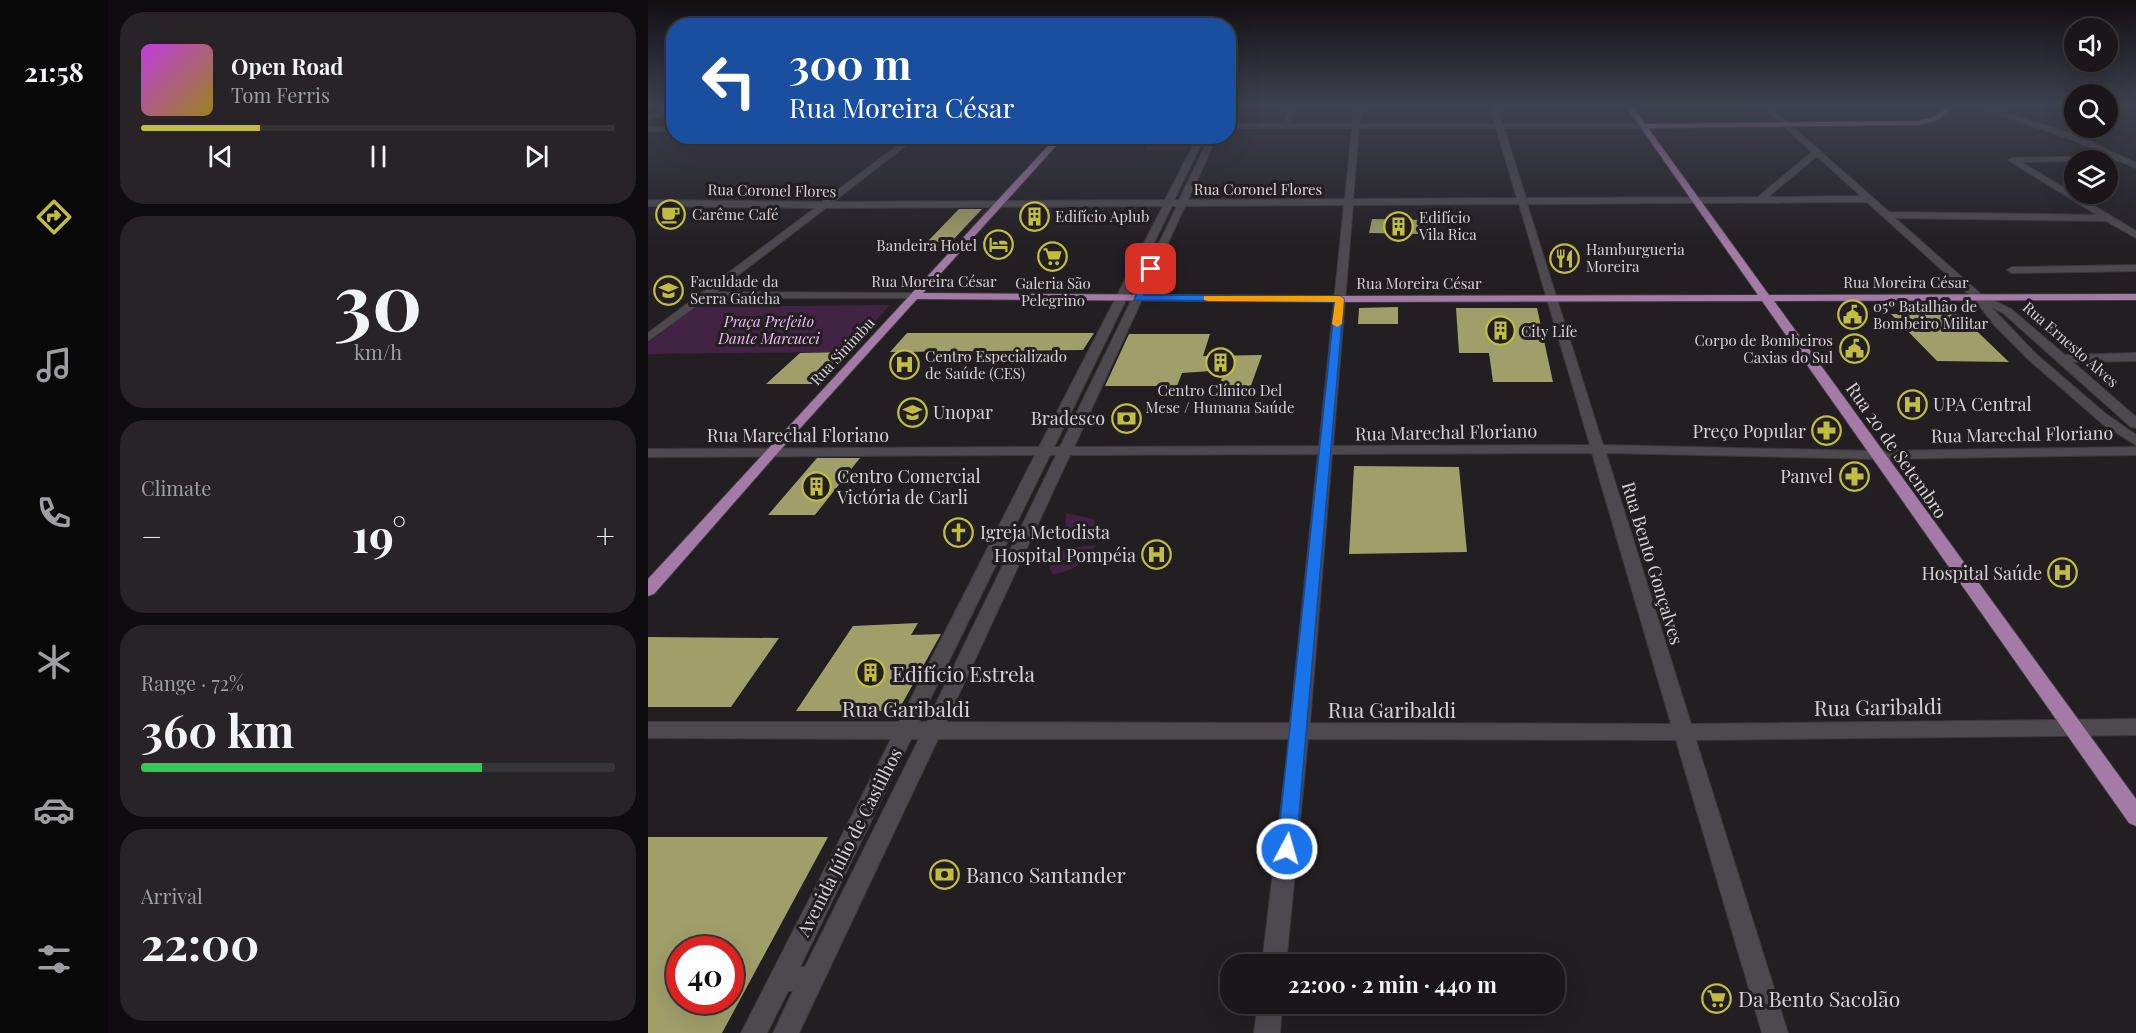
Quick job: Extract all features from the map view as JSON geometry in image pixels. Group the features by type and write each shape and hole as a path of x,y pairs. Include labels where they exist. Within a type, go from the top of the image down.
{"main road":[{"name":"Rua Sinimbu","path":"648,590 770,453 1045,153"},
{"name":"Rua 20 de Setembro","path":"1662,153 2136,816"},
{"name":"Rua Moreira César","path":"915,296 1340,299 2136,297"}],"street":[{"path":"648,338 892,153"},
{"name":"Avenida Júlio de Castilhos","path":"754,1033 1104,332 1130,298 1177,202 1198,153"},
{"name":"Avenida Júlio de Castilhos","path":"1195,163 1202,153"},
{"path":"1275,954 1299,733 1354,153"},
{"name":"Rua Bento Gonçalves","path":"1507,153 1775,1033"},
{"path":"1758,201 1816,153"},
{"name":"Rua Ernesto Alves","path":"1816,153 1978,297 2004,330 2028,352 2101,416 2136,441"},
{"path":"2109,153 2136,166"},
{"path":"2120,158 2012,160 2136,235"},
{"name":"Rua Coronel Flores","path":"648,202 824,205 1697,202 1869,199"},
{"path":"1887,215 2109,218"},
{"path":"2012,270 2136,268"},
{"name":"Rua Moreira César","path":"703,295 915,296"},
{"name":"Rua Ernesto Alves","path":"1978,297 2007,311 2136,424"},
{"name":"Avenida Júlio de Castilhos","path":"786,1033 1122,332 1130,298"},
{"path":"1104,332 1122,332"},
{"path":"2064,359 2136,357"},
{"path":"1085,370 1104,370"},
{"name":"Rua Marechal Floriano","path":"648,453 1325,452 1599,449 1876,454 2136,451"},
{"path":"1014,513 1036,513"},
{"path":"958,625 983,624"},
{"name":"Rua Garibaldi","path":"648,730 1299,733 2136,727"},
{"path":"781,979 812,979"},
{"path":"1267,1033 1269,1014"}],"green space":[{"name":"Praça Prefeito Dante Marcucci","path":"890,305 847,352 648,354 648,343 694,307"},
{"path":"1066,513 1093,519 1097,525 1097,536 1065,531"},
{"path":"1096,545 1083,561 1072,568 1053,574 1049,568 1050,558 1067,548"}],"building":[{"path":"959,209 982,209 951,242 927,242"},
{"path":"1030,209 1049,209 1041,221 1020,221"},
{"name":"Edifício Vila Rica","path":"1372,219 1426,220 1426,234 1369,233"},
{"path":"1398,307 1398,324 1358,324 1359,308"},
{"name":"City Life","path":"1456,308 1537,308 1553,382 1493,382 1489,353 1459,353"},
{"path":"1891,314 1959,314 2009,362 1937,361"},
{"path":"907,333 1094,333 1083,350 890,352"},
{"name":"Centro Clínico Del Mese / Humana Saúde","path":"1129,334 1210,334 1203,356 1262,355 1249,391 1215,392 1226,370 1182,373 1177,386 1105,386"},
{"path":"847,352 818,384 766,384 800,353"},
{"name":"Centro Comercial Victória de Carli","path":"817,458 860,458 815,515 768,515"},
{"path":"1354,466 1459,467 1467,552 1349,554"},
{"name":"Edifício Estrela","path":"918,623 911,635 941,634 898,711 796,711 853,626"},
{"path":"648,637 779,638 731,707 648,707"},
{"path":"648,837 828,837 744,992 744,936 666,936 666,1014 732,1014 722,1033 648,1033"}],"slow traffic":[{"path":"1208,298 1340,299 1337,324"}],"place":[{"name":"Carême Café","path":"671,214"},
{"name":"Edifício Aplub","path":"1034,216"},
{"name":"Edifício Vila Rica","path":"1398,226"},
{"name":"Bandeira Hotel","path":"998,245"},
{"name":"Galeria São Pelegrino","path":"1053,256"},
{"name":"Hamburgueria Moreira","path":"1565,258"},
{"name":"Faculdade da Serra Gaúcha","path":"669,290"},
{"name":"05º Batalhão de Bombeiro Militar","path":"1852,315"},
{"name":"City Life","path":"1500,331"},
{"name":"Corpo de Bombeiros Caxias do Sul","path":"1854,349"},
{"name":"Centro Clínico Del Mese / Humana Saúde","path":"1220,363"},
{"name":"Centro Especializado de Saúde (CES)","path":"904,365"},
{"name":"UPA Central","path":"1912,404"},
{"name":"Unopar","path":"912,412"},
{"name":"Bradesco","path":"1126,418"},
{"name":"Preço Popular","path":"1827,431"},
{"name":"Panvel","path":"1854,476"},
{"name":"Centro Comercial Victória de Carli","path":"816,486"},
{"name":"Igreja Metodista","path":"959,532"},
{"name":"Hospital Pompéia","path":"1157,555"},
{"name":"Hospital Saúde","path":"2063,573"},
{"name":"Edifício Estrela","path":"871,673"},
{"name":"Banco Santander","path":"945,874"},
{"name":"Da Bento Sacolão","path":"1717,998"}],"route":[{"path":"1151,269 1138,298 1340,299 1287,849"}]}
